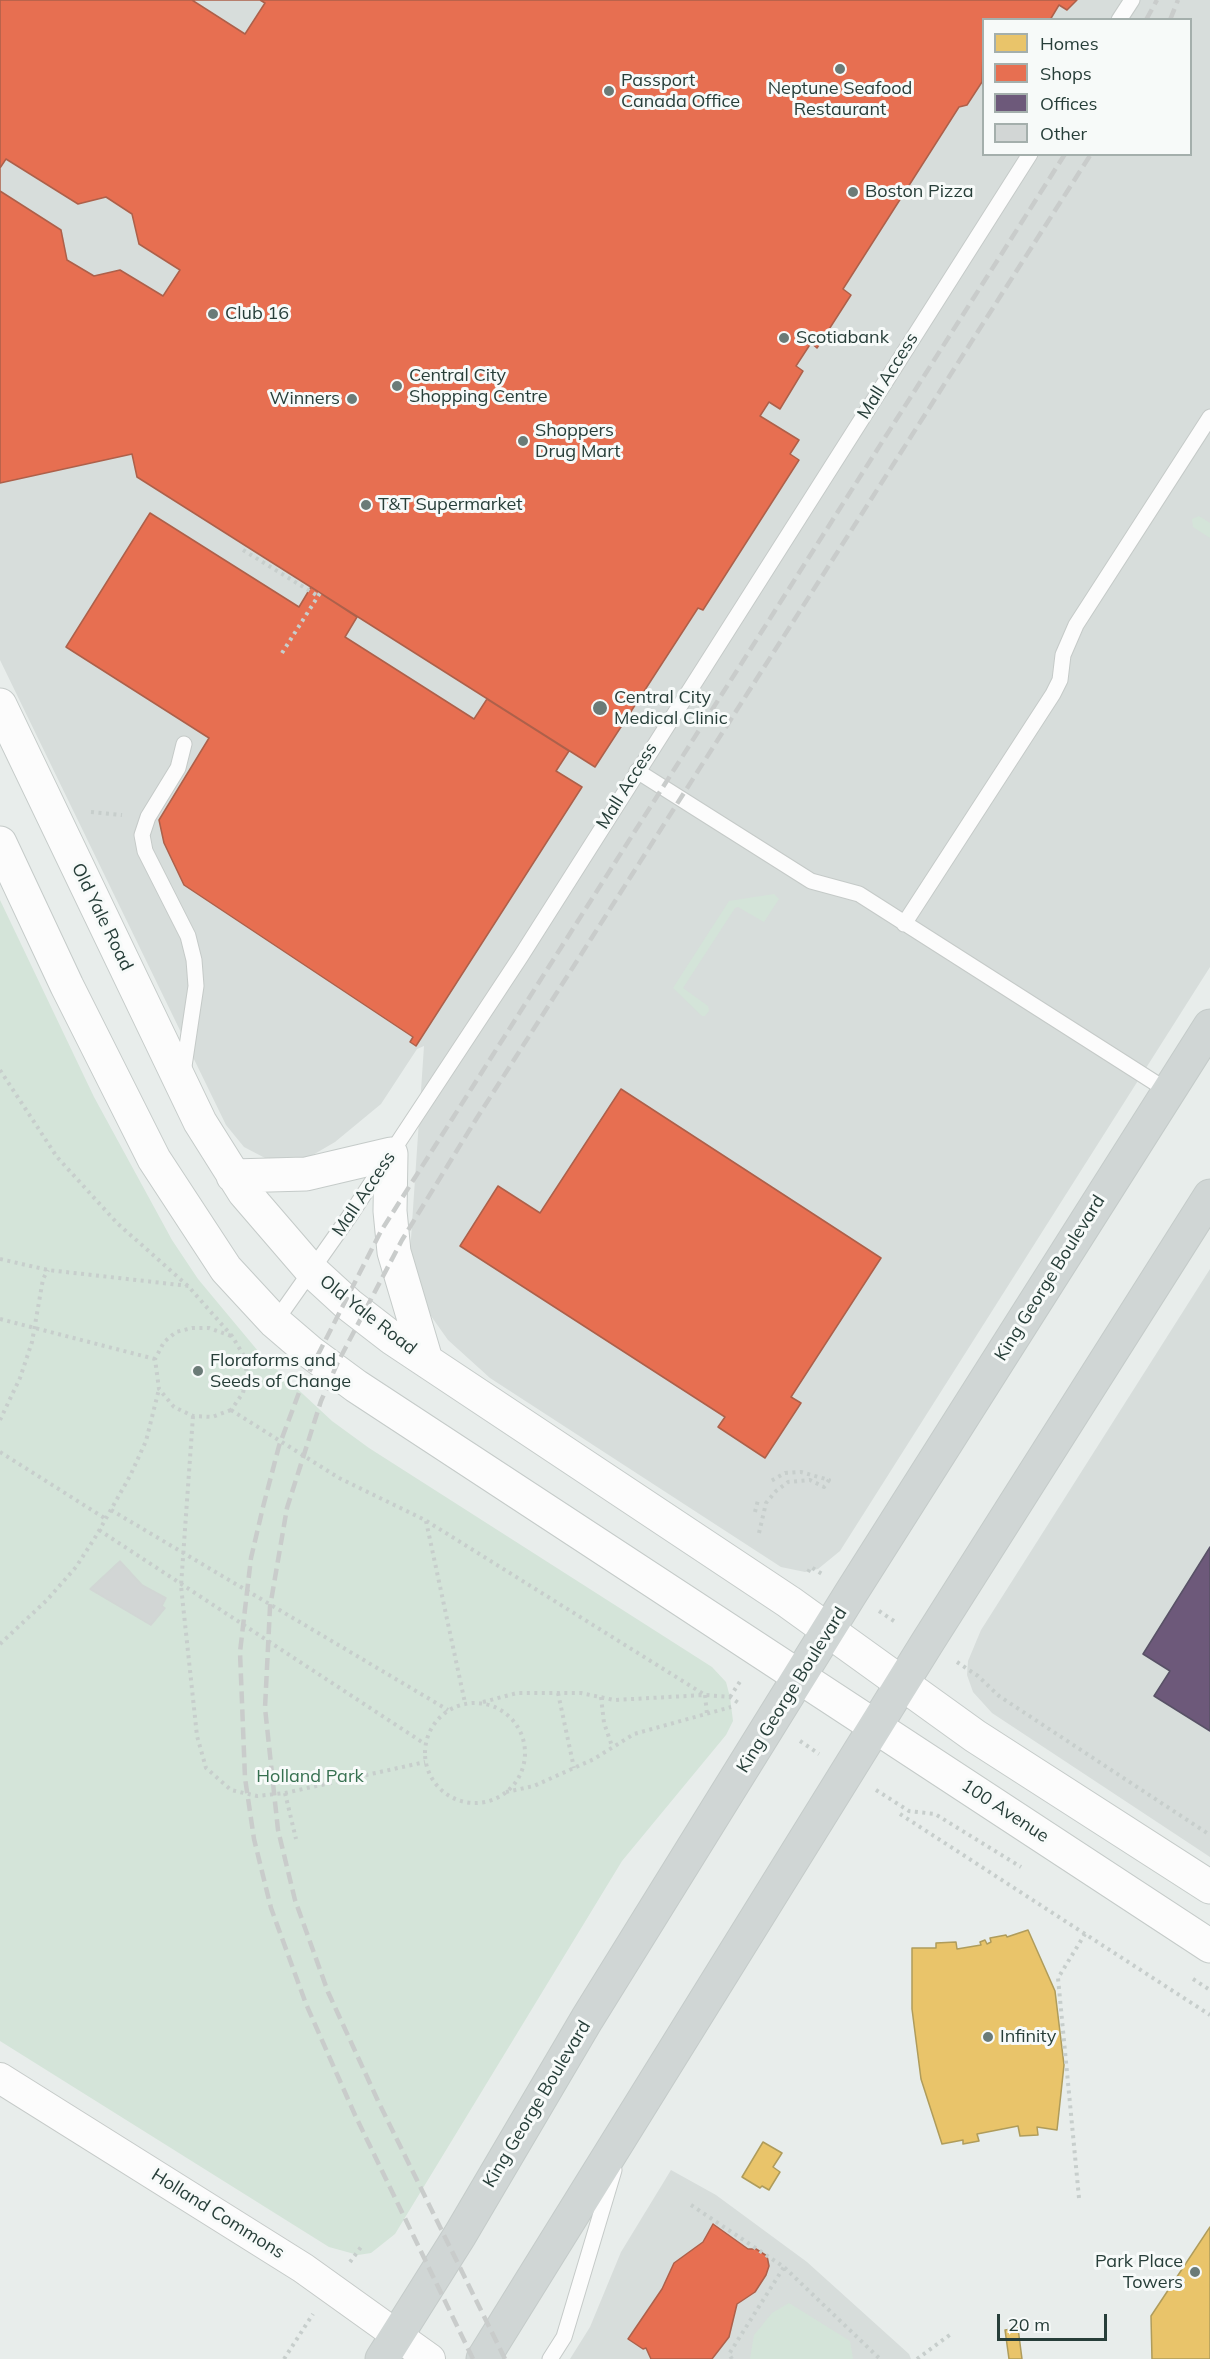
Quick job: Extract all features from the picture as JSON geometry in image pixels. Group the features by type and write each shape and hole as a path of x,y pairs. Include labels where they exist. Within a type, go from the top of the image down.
{"main road":[{"name":"Old Yale Road","path":"0,705 200,1122 233,1176 274,1230 312,1271 348,1304 426,1360 789,1602 902,1683"},
{"path":"0,843 154,1159 226,1269 275,1322 357,1386 800,1676"},
{"name":"King George Boulevard","path":"390,2347 587,2019 851,1593 1210,1026"},
{"path":"233,1176 306,1174 391,1154 390,1211 394,1252 426,1360"},
{"path":"483,2359 927,1643 1210,1196"},
{"name":"100 Avenue","path":"800,1676 1210,1946"},
{"path":"902,1683 975,1736 1210,1887"}],"street":[{"name":"Holland Commons","path":"0,2078 303,2268 390,2347 430,2359"}],"lane":[{"path":"1120,18 1132,0"},
{"name":"Mall Access","path":"275,1322 391,1154 1029,156"},
{"path":"904,924 1053,694 1060,680 1064,655 1076,625 1210,417"},
{"path":"182,1083 196,986 194,960 188,936 145,851 142,835 148,817 177,768 184,744"},
{"path":"637,771 811,881 859,894 1168,1091"},
{"path":"550,2359 564,2337 628,2123"}],"path":[{"path":"243,550 319,595 282,653"},
{"path":"0,1070 57,1157 117,1223 188,1286 232,1336 244,1356 247,1374 243,1393 231,1410 212,1417 193,1416 174,1407 159,1389"},
{"path":"0,1259 48,1270 188,1286"},
{"path":"0,1420 20,1378 35,1327 43,1279 48,1270"},
{"path":"0,1319 155,1359"},
{"path":"0,1644 47,1600 76,1567 111,1510 146,1441 159,1389 155,1359 164,1342 176,1332 192,1328 209,1328 232,1336"},
{"path":"231,1410 339,1478 425,1520 705,1695"},
{"path":"193,1416 181,1586 196,1736 206,1768 217,1780 243,1794 257,1796 285,1793 425,1762"},
{"path":"0,1452 106,1519"},
{"path":"759,1533 766,1503 776,1491 789,1482 810,1480 824,1487 829,1480 801,1472 785,1473 769,1482"},
{"path":"755,1512 758,1500"},
{"path":"111,1510 448,1710"},
{"path":"425,1520 465,1703"},
{"path":"99,1530 181,1586 425,1744"},
{"path":"811,1566 978,1676 999,1696 1210,1835"},
{"path":"481,1703 517,1693 558,1693 627,1700 705,1695 730,1697"},
{"path":"558,1693 574,1768"},
{"path":"705,1695 707,1714"},
{"path":"601,1697 604,1723 612,1746"},
{"path":"506,1792 517,1780 524,1765 525,1748 520,1731 511,1717 497,1707 481,1703 465,1703 448,1710 437,1719 425,1744 425,1762 430,1778 456,1799 473,1803 490,1801 506,1792 534,1786 574,1768 634,1734 731,1707"},
{"path":"285,1793 296,1839"},
{"path":"903,1808 935,1814 1027,1872"},
{"path":"900,1814 1210,2016"},
{"path":"1079,2198 1058,1978 1085,1934"},
{"path":"1191,1978 1210,1990"},
{"path":"691,2205 784,2267 880,2359"},
{"path":"732,2359 729,2354 784,2267"},
{"path":"284,2359 302,2330"},
{"path":"917,2359 951,2334"}],"shaded area":[{"path":"0,0 1210,0 1210,967 840,1551 818,1569 805,1572 781,1567 490,1378 448,1340 431,1316 409,1268 424,1046 417,1049 381,1104 335,1142 311,1156 300,1159 265,1158 244,1147 226,1125 0,660"},
{"path":"1210,1269 1210,1857 992,1713 973,1692 967,1675 968,1661 981,1630"},
{"path":"671,2170 716,2195 807,2262 909,2354 911,2359 570,2359 590,2327 621,2252"}],"green space":[{"path":"1199,516 1210,523 1210,538 1193,527 1192,519"},
{"path":"774,894 779,899 764,922 738,907 735,908 683,988 708,1006 709,1011 702,1016 673,988 729,901"},
{"name":"Holland Park","path":"0,900 94,1097 172,1240 198,1279 263,1357 332,1421 369,1448 712,1667 726,1682 733,1721 726,1735 622,1861 395,2234 371,2253 358,2255 329,2247 0,2041"},
{"path":"789,2303 850,2341 853,2359 750,2359 754,2335 772,2313"}],"building: Homes":[{"name":"Infinity","path":"1028,1930 1055,1991 1064,2065 1057,2130 1037,2127 1038,2135 1020,2136 1018,2126 977,2134 979,2141 963,2144 963,2140 942,2144 921,2079 912,2009 912,1948 936,1948 936,1943 956,1942 957,1949 981,1945 980,1942 985,1940 987,1944 991,1942 990,1938 1006,1935 1007,1937"},
{"path":"763,2142 782,2153 773,2167 780,2172 769,2190 762,2186 760,2188 742,2177"},
{"name":"Park Place Towers","path":"1210,2227 1210,2359 1152,2359 1151,2316"},
{"path":"1018,2328 1022,2359 1009,2359 1005,2330"}],"building: Shops":[{"name":"Central City Shopping Centre","path":"0,0 1077,0 1067,10 1059,5 1051,18 982,18 982,82 967,105 959,107 843,289 851,295 817,348 811,343 796,366 803,371 780,409 769,402 760,416 799,440 790,454 799,460 703,610 698,608 595,767 137,477 132,454 0,483"},
{"path":"192,0 260,0 265,3 245,34"},
{"path":"6,159 78,204 106,197 132,214 139,244 180,270 163,296 120,270 94,276 67,260 61,230 0,191 0,168"},
{"path":"150,513 299,607 311,587 357,617 345,637 474,719 487,699 569,751 556,771 582,787 416,1046 410,1042 413,1037 184,885 164,843 159,820 209,738 66,647"},
{"path":"621,1089 881,1258 791,1397 801,1403 765,1458 718,1427 725,1417 460,1246 498,1186 540,1213"},
{"path":"713,2224 748,2249 756,2249 767,2256 769,2266 766,2275 755,2292 737,2304 729,2337 712,2359 651,2359 646,2348 643,2349 628,2339 662,2289 674,2263 703,2242"}],"building: Offices":[{"path":"1210,1547 1210,1731 1154,1696 1170,1671 1143,1654"}],"building: Other":[{"path":"120,1561 142,1585 166,1598 162,1606 165,1608 151,1625 90,1589"}],"railway":[{"path":"1147,18 1157,0"},
{"path":"1171,18 1178,0"},
{"path":"473,2359 355,2115 306,2004 271,1908 254,1839 245,1778 240,1652 251,1558 279,1446 300,1390 381,1231 1064,156"},
{"path":"505,2359 379,2103 328,1992 295,1900 278,1830 265,1708 270,1607 287,1508 321,1401 337,1364 402,1240 475,1121 1090,156"}],"place":[{"name":"Neptune Seafood Restaurant","path":"840,69"},
{"name":"Passport Canada Office","path":"609,91"},
{"name":"Boston Pizza","path":"853,192"},
{"name":"Club 16","path":"213,314"},
{"name":"Scotiabank","path":"784,338"},
{"name":"Central City Shopping Centre","path":"397,386"},
{"name":"Winners","path":"352,399"},
{"name":"Shoppers Drug Mart","path":"523,441"},
{"name":"T&T Supermarket","path":"366,505"},
{"name":"Central City Medical Clinic","path":"600,708"},
{"name":"Floraforms and Seeds of Change","path":"198,1371"},
{"name":"Infinity","path":"988,2037"},
{"name":"Park Place Towers","path":"1195,2272"}]}
